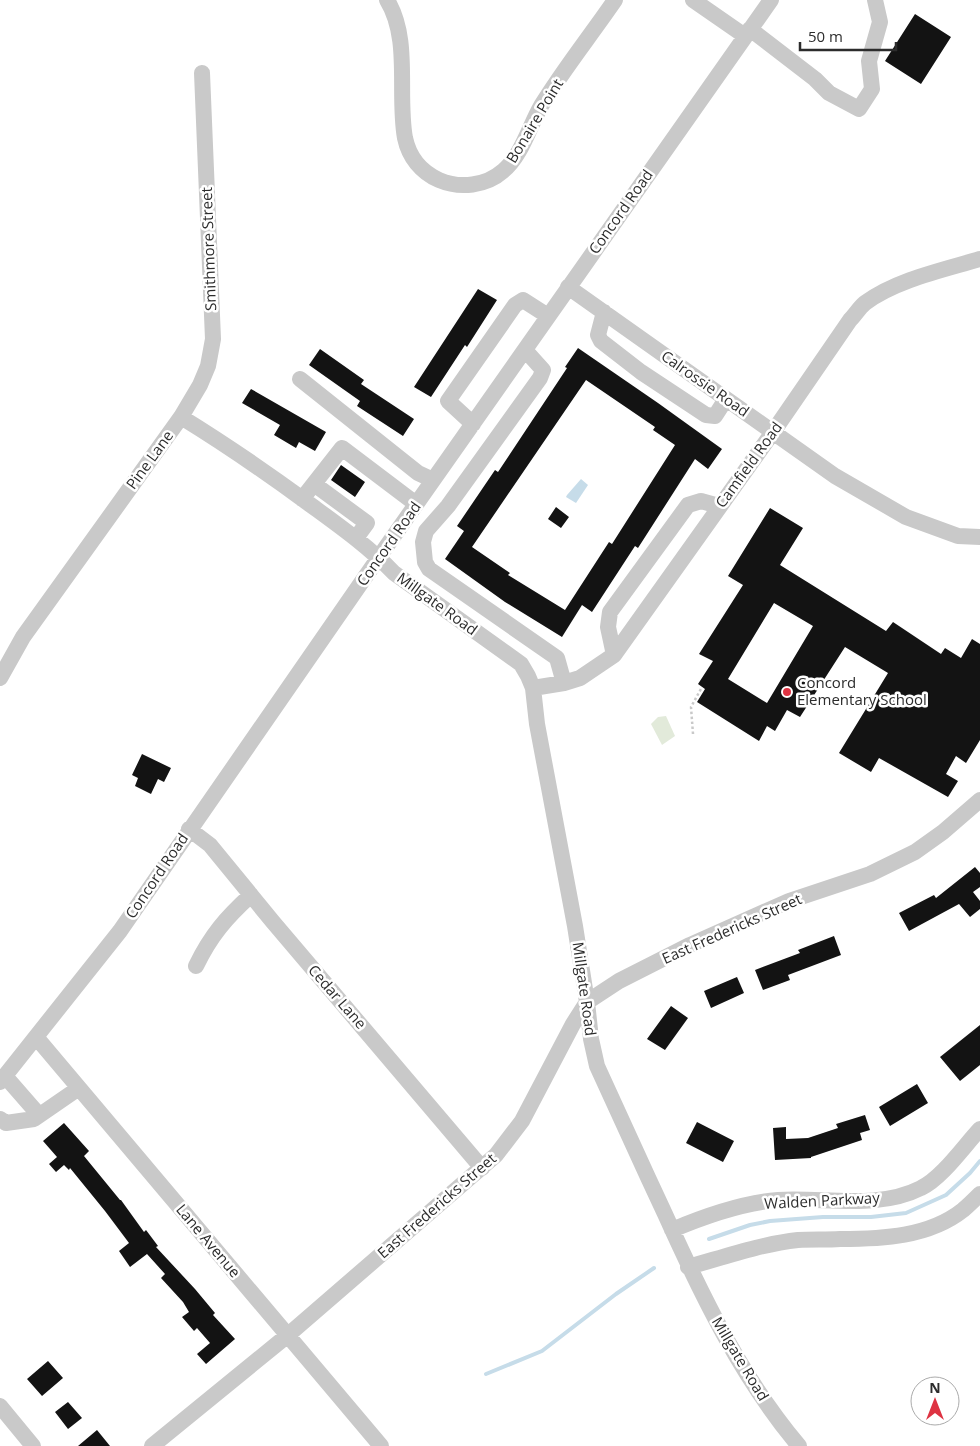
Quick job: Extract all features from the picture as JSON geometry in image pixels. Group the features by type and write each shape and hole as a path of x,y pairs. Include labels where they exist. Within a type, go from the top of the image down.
{"street":[{"name":"Bonaire Point","path":"387,0 396,18 400,36 403,125 411,155 420,167 431,176 444,182 459,185 474,185 489,180 503,172 514,160 542,106 615,0"},
{"path":"692,0 748,33 814,79 830,93 859,109 872,89 869,62 880,22 874,0"},
{"name":"Concord Road","path":"2,1079 120,930 568,287 771,0"},
{"name":"Smithmore Street","path":"181,417 200,385 208,366 212,339 202,73"},
{"name":"Camfield Road","path":"533,688 564,683 580,678 614,654 773,432 850,320 864,304 891,288 938,271 980,259"},
{"name":"Calrossie Road","path":"568,287 834,476 906,517 958,536 980,537"},
{"path":"473,424 448,401 509,313 515,305 523,300 548,316"},
{"path":"604,312 598,335 601,341 641,372 706,415 715,416 726,399"},
{"path":"525,350 543,370 540,378 448,506 430,524 423,542 425,562 429,569 557,658 564,683"},
{"path":"300,379 418,473 433,480"},
{"name":"Pine Lane","path":"0,678 23,637 181,417 247,460 356,538 379,557"},
{"path":"302,499 342,448 414,508 430,524"},
{"path":"314,484 367,523 356,538"},
{"path":"614,654 608,627 610,612 688,505 701,501 719,506"},
{"name":"Millgate Road","path":"379,557 394,573 521,664 528,676 533,688 537,724 575,926 591,1039 597,1066 688,1267 744,1371 778,1421 799,1446"},
{"name":"East Fredericks Street","path":"152,1446 288,1335 496,1155 522,1120 573,1024 587,1002 619,981 690,945 789,902 870,874 915,852 944,832 980,800"},
{"name":"Cedar Lane","path":"189,829 210,844 482,1168"},
{"path":"196,966 215,931 229,914 251,895"},
{"name":"Lane Avenue","path":"36,1037 381,1446"},
{"path":"2,1079 39,1115"},
{"path":"0,1119 6,1124 34,1119 79,1088"},
{"name":"Walden Parkway","path":"672,1230 706,1216 744,1206 778,1200 872,1200 914,1191 922,1188 938,1175 980,1128"},
{"path":"688,1267 766,1245 866,1238 916,1232 940,1224 963,1210 980,1194"},
{"path":"0,1406 33,1446"}],"path":[{"path":"693,734 691,707 702,687"}],"green space":[{"path":"666,716 675,736 662,745 651,724 658,717"}],"water":[{"path":"581,479 588,485 576,503 566,497"}],"building":[{"path":"915,14 951,37 921,84 885,61"},
{"path":"478,289 497,300 467,347 465,345 431,397 414,387"},
{"path":"578,348 722,449 708,469 695,459 638,548 635,546 592,612 582,605 562,637 505,602 445,559 464,531 457,526 495,470 498,472 567,368 565,367","holes":["586,380 655,427 653,430 675,445 612,544 609,542 565,610 508,575 510,573 472,547"]},
{"path":"320,349 364,380 361,384 414,419 403,436 357,406 360,401 309,365"},
{"path":"251,389 326,432 315,451 299,442 296,448 274,435 280,425 242,403"},
{"path":"341,465 365,482 355,497 331,480"},
{"path":"556,507 569,517 561,528 548,519"},
{"path":"770,508 803,528 780,565 886,631 893,622 941,654 945,648 961,658 972,639 980,644 980,740 966,763 956,756 946,774 958,781 948,797 879,758 871,772 839,753 888,673 845,647 800,717 787,710 775,731 767,726 759,741 697,702 705,689 698,684 713,661 699,654 743,585 728,576","holes":["774,603 813,626 767,703 728,679"]},
{"path":"142,754 171,768 164,782 158,779 151,794 135,786 138,778 132,775"},
{"path":"975,867 980,873 980,887 973,892 980,901 980,909 970,917 959,904 909,931 899,913 934,895 936,898"},
{"path":"834,936 841,955 788,975 790,980 763,990 755,970 800,953 798,950"},
{"path":"737,977 744,993 711,1008 704,991"},
{"path":"671,1006 688,1018 665,1050 647,1039"},
{"path":"980,1025 980,1065 960,1081 940,1057"},
{"path":"917,1084 928,1103 890,1126 879,1107"},
{"path":"865,1115 870,1130 860,1133 862,1140 811,1158 775,1160 773,1128 786,1127 786,1139 808,1138 838,1128 836,1124"},
{"path":"697,1122 734,1141 723,1162 686,1143"},
{"path":"64,1123 89,1151 84,1156 121,1200 144,1232 146,1230 158,1246 156,1247 195,1289 215,1313 213,1315 235,1339 206,1364 197,1354 210,1343 197,1328 194,1331 182,1317 189,1312 183,1302 161,1278 165,1274 147,1254 130,1267 119,1251 129,1243 105,1211 70,1168 69,1170 64,1165 56,1172 49,1164 57,1157 43,1141"},
{"path":"48,1361 63,1378 42,1396 27,1379"},
{"path":"68,1402 82,1418 68,1429 55,1412"},
{"path":"97,1430 110,1446 78,1446"}],"waterway":[{"path":"709,1239 750,1225 770,1221 823,1217 871,1217 906,1213 946,1195 980,1161"},
{"path":"486,1374 542,1351 616,1294 654,1268"}],"place":[{"name":"Concord Elementary School","path":"787,692"}]}
